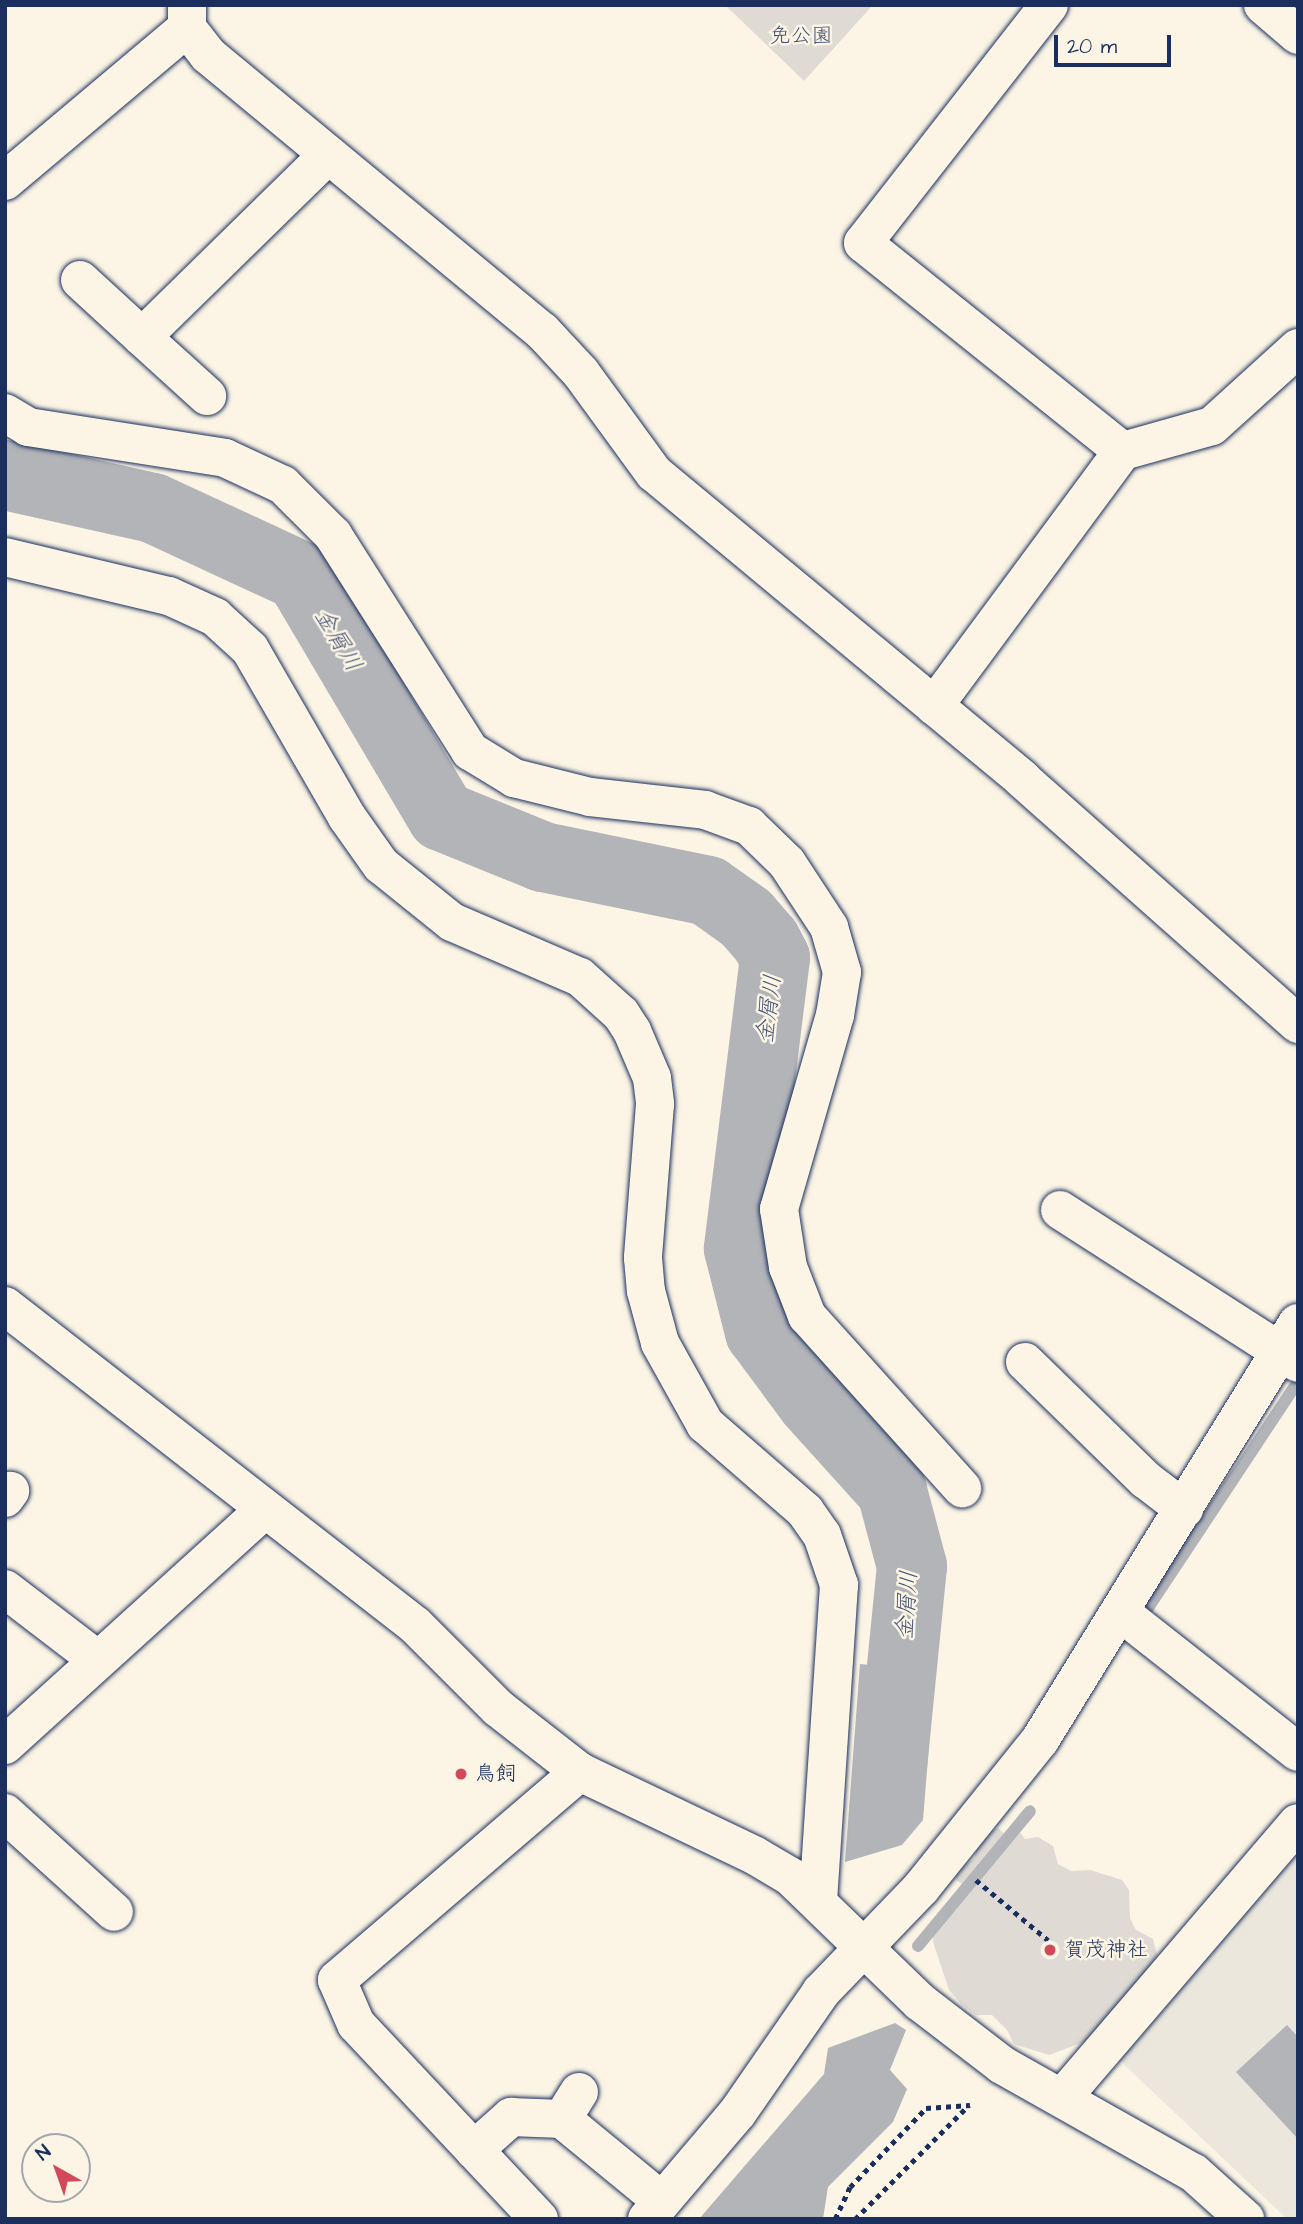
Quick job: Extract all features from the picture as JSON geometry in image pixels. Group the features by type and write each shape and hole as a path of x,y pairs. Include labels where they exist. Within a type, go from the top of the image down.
{"street":[{"path":"1049,5 863,243 1123,451"},
{"path":"1263,5 1298,35"},
{"path":"5,181 187,17 208,55 542,331 581,373 654,473 934,706 1298,1024"},
{"path":"142,337 328,155"},
{"path":"80,281 207,396"},
{"path":"934,706 1123,451 1212,426 1298,348"},
{"path":"5,413 28,427 225,458 284,485 333,536 470,751 514,778 590,797 705,810 749,826 788,863 829,927 842,972 835,1015 779,1209 788,1267 807,1316 962,1488"},
{"path":"5,558 169,596 215,617 250,649 347,817 381,864 452,922 580,977 621,1014 632,1031 652,1078 655,1104 643,1258 660,1343 705,1424 805,1511 822,1535 839,1585 818,1900"},
{"path":"474,2150 511,2117 570,2106 654,2210 738,2112 821,1992 921,1888 1040,1740 1184,1509 1292,1346 1060,1210"},
{"path":"5,1306 415,1625 498,1708 580,1772 754,1855 818,1900 920,2002 1002,2065 1194,2173 1245,2219"},
{"path":"1025,1362 1146,1480 1184,1509"},
{"path":"5,1745 265,1509"},
{"path":"5,1589 98,1660"},
{"path":"1120,1612 1298,1752"},
{"path":"539,2219 356,2024 337,1980 580,1772"},
{"path":"5,1813 114,1912"},
{"path":"1062,2098 1298,1823"}],"path":[{"path":"966,1872 1048,1940"},
{"path":"835,2219 850,2187 926,2108 970,2105 855,2219"}],"shaded area":[{"path":"860,1664 935,1671 923,1820 902,1845 845,1862"},
{"path":"1298,1850 1298,2219 1287,2219 1115,2056"},
{"path":"895,2023 906,2030 890,2070 907,2089 893,2122 828,2187 823,2219 699,2219 824,2074 828,2048"},
{"path":"1287,2025 1298,2037 1298,2139 1236,2072"}],"green space":[{"name":"免公園","path":"725,5 873,5 804,81"},
{"path":"998,1828 1007,1836 1017,1829 1025,1839 1038,1837 1053,1846 1058,1864 1071,1871 1090,1870 1122,1880 1129,1890 1130,1918 1136,1930 1153,1939 1158,1958 1086,2041 1049,2055 1014,2044 1007,2030 992,2015 976,2015 961,2004 949,1990 933,1942 933,1928 968,1888 956,1880 956,1871 974,1859 980,1839"}],"waterway":[{"name":"金屑川","path":"5,475 153,508 300,576 442,816 543,857 708,891 746,918 766,941 775,958 739,1249 760,1332 812,1402 892,1491 912,1566 892,1765"},
{"path":"1148,1608 1294,1387"},
{"path":"918,1946 1030,1811"}],"place":[{"name":"鳥飼","path":"461,1774"},
{"name":"賀茂神社","path":"1050,1950"}]}
